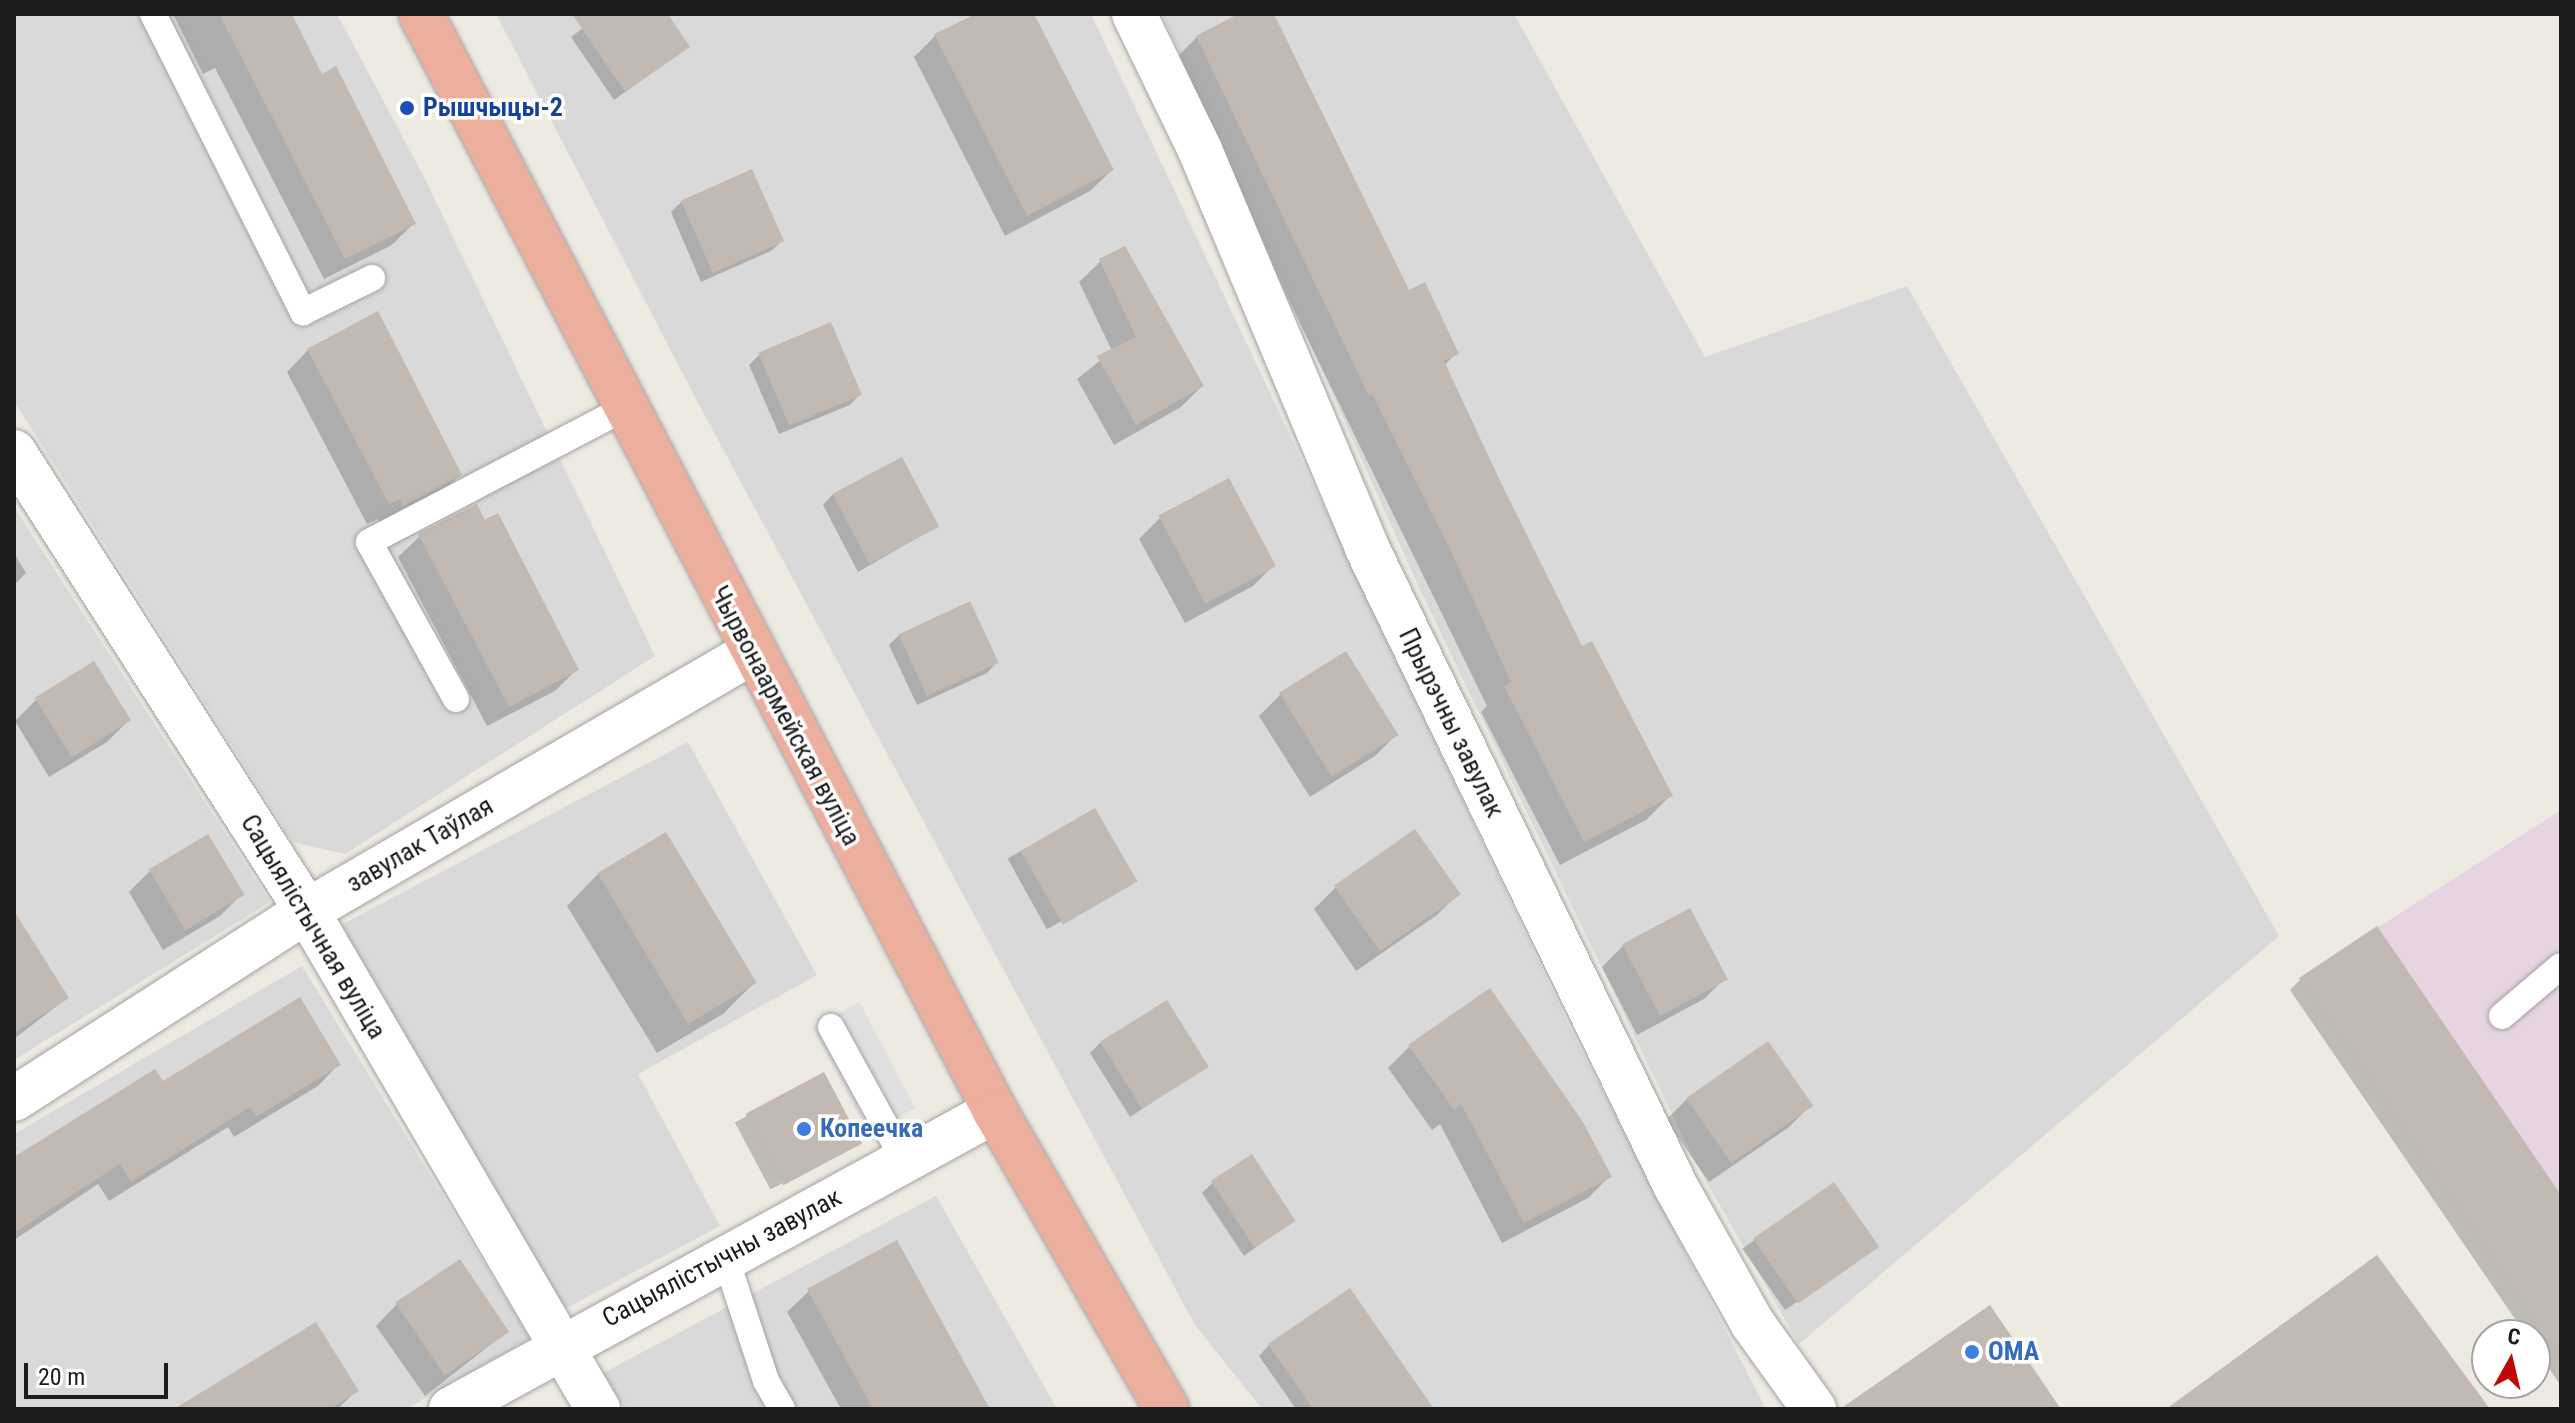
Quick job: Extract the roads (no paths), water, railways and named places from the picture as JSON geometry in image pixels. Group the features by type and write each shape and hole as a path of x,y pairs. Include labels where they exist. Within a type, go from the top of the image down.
{"highway":[{"name":"Чырвонаармейская вуліца","path":"421,14 751,653 995,1111 1167,1409"}],"street":[{"name":"Прырэчны завулак","path":"1134,14 1200,150 1367,548 1669,1173 1753,1324 1814,1409"},
{"name":"Сацыялістычная вуліца","path":"14,452 307,911 598,1409"},
{"name":"завулак Таўлая","path":"14,1099 307,911 751,653"},
{"name":"Сацыялістычны завулак","path":"451,1409 560,1345 995,1111"}],"lane":[{"path":"153,14 303,312 372,278"},
{"path":"456,699 369,542 625,408"},
{"path":"2502,1016 2561,966"},
{"path":"831,1027 904,1160"},
{"path":"725,1256 766,1381 782,1409"}],"place":[{"name":"Рышчыцы-2","path":"407,108"},
{"name":"Копеечка","path":"804,1129"},
{"name":"ОМА","path":"1972,1352"}]}
